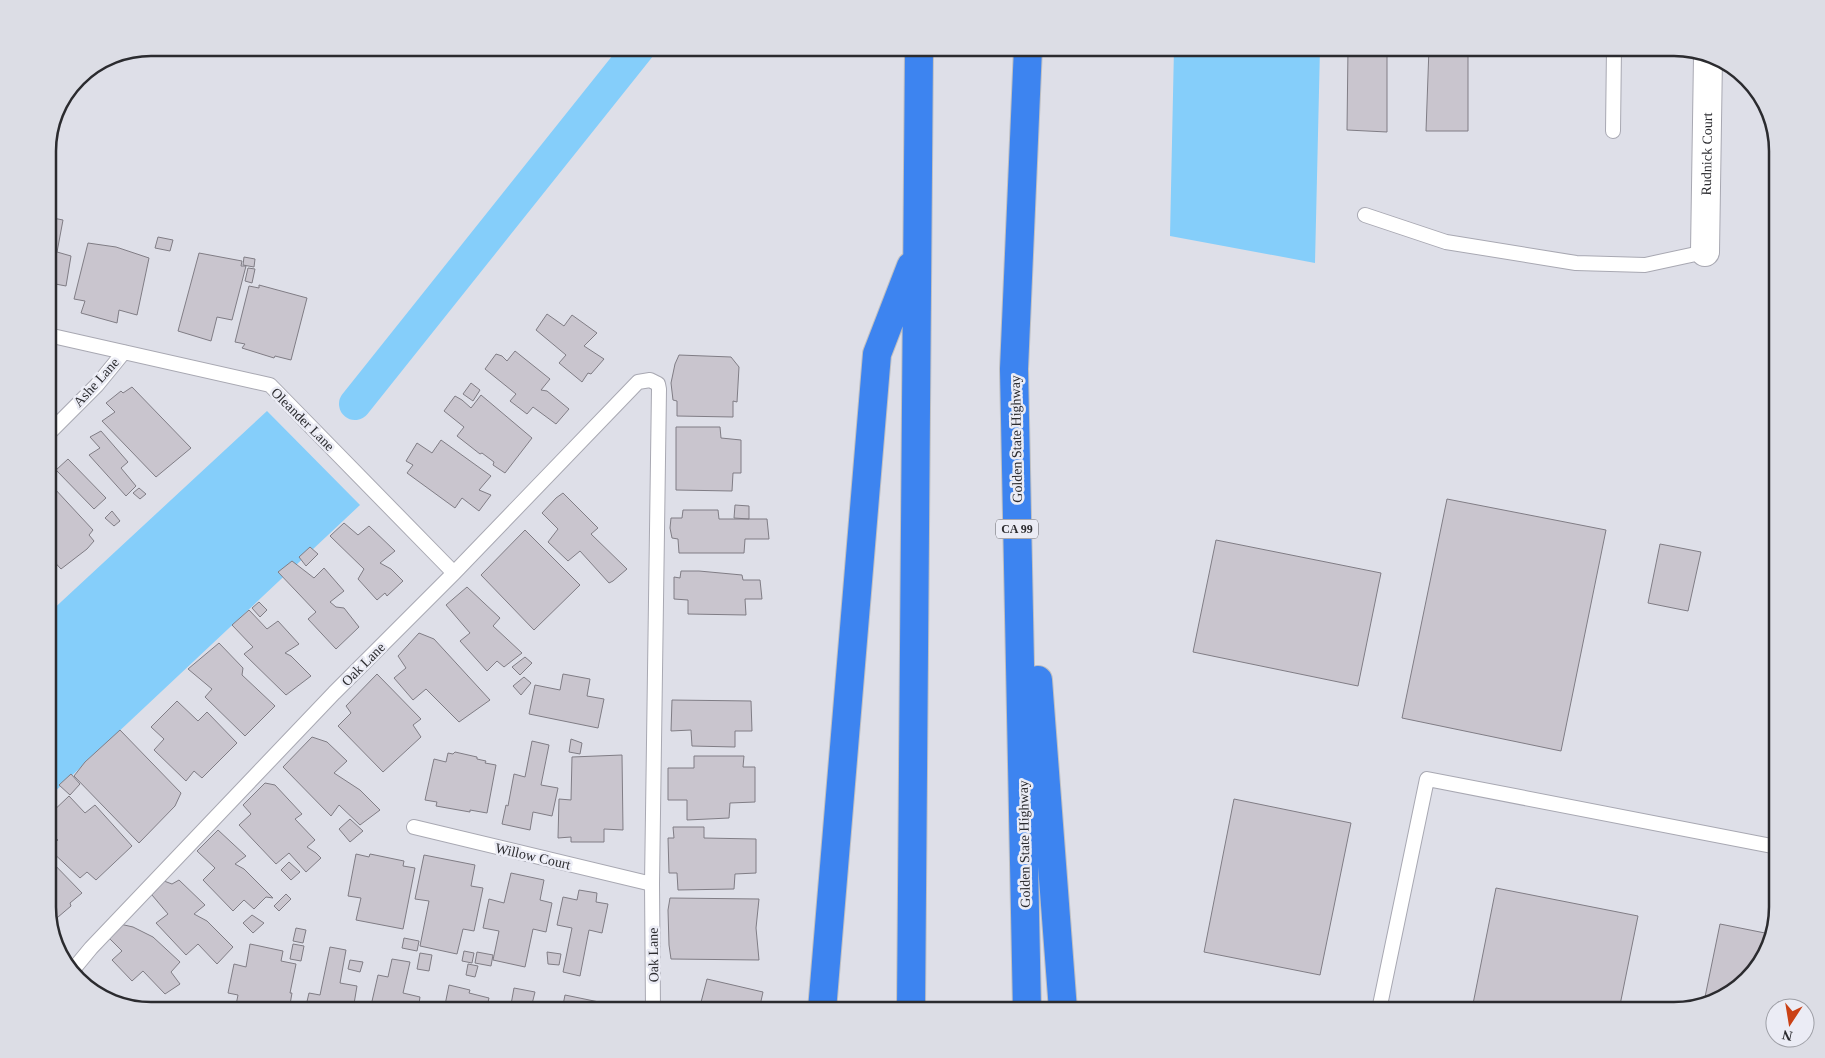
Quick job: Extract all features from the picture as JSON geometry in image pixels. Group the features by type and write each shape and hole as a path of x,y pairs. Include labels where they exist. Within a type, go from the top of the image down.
{"highway":[{"path":"912,1002 919,56"},
{"name":"Golden State Highway","path":"1028,56 1014,370 1028,1002"},
{"path":"823,1002 876,354 917,251"},
{"path":"1014,370 1062,1002"}],"street":[{"name":"Rudnick Court","path":"1705,252 1708,62"}],"lane":[{"path":"1613,131 1614,56"},
{"path":"1365,215 1446,242 1576,263 1645,265 1705,252"},
{"name":"Oleander Lane","path":"56,337 270,385 454,572"},
{"name":"Ashe Lane","path":"56,426 97,385 124,352"},
{"name":"Oak Lane","path":"76,966 91,948 334,693 638,382 650,380 658,384 659,389 652,884 653,1002"},
{"path":"1381,1002 1427,780 1769,845"},
{"name":"Willow Court","path":"414,827 652,884"}],"water":[{"path":"1174,56 1320,56 1315,263 1170,236"},
{"path":"267,411 360,505 56,790 56,607"}],"building":[{"path":"1348,56 1387,56 1387,132 1347,130"},
{"path":"1429,56 1468,56 1468,131 1426,131"},
{"path":"56,219 63,220 57,252 71,256 66,286 56,284"},
{"path":"158,237 173,240 170,251 155,248"},
{"path":"88,243 116,247 149,258 137,315 119,310 117,323 81,313 85,301 74,299"},
{"path":"199,253 242,261 241,266 246,266 232,320 217,317 211,341 178,331"},
{"path":"244,257 255,259 254,267 243,265"},
{"path":"248,268 255,269 252,283 245,281"},
{"path":"259,285 307,298 291,360 275,356 274,358 242,348 245,344 235,342 249,286 259,288"},
{"path":"547,314 564,326 572,315 597,333 584,346 604,359 591,374 588,373 582,382 559,363 566,355 536,330"},
{"path":"515,351 550,379 541,390 547,391 569,409 556,424 533,407 527,414 510,401 516,394 485,369 496,354 502,356 507,361"},
{"path":"679,355 731,357 739,367 737,402 733,401 733,417 677,416 677,401 673,400 671,383"},
{"path":"471,383 480,390 473,401 463,394"},
{"path":"132,387 191,448 156,477 102,421 115,412 106,403 121,391 123,393"},
{"path":"481,395 532,438 505,473 493,465 494,462 482,453 480,454 457,436 464,427 444,411 455,396 471,408"},
{"path":"676,427 720,427 721,438 741,440 741,473 733,473 732,491 676,490"},
{"path":"101,431 128,462 121,468 136,486 126,496 89,455 100,448 90,437"},
{"path":"441,440 491,476 479,490 491,495 479,511 462,498 455,508 407,473 413,465 406,461 417,443 432,453"},
{"path":"68,459 106,498 94,509 56,470"},
{"path":"139,488 146,494 140,499 133,493"},
{"path":"56,490 93,530 89,535 94,541 87,549 61,569 56,564"},
{"path":"563,493 598,528 591,534 627,569 613,581 609,583 580,551 568,561 548,542 558,529 542,513"},
{"path":"1447,499 1606,530 1561,751 1402,718"},
{"path":"735,505 749,506 749,519 734,518"},
{"path":"683,510 718,510 719,519 767,519 769,539 745,539 744,553 679,553 678,539 672,538 670,528 671,518 682,518"},
{"path":"112,511 120,521 114,526 105,518"},
{"path":"344,523 358,535 369,526 395,551 380,563 391,569 403,581 387,596 385,593 377,600 358,579 364,569 330,536"},
{"path":"525,530 580,585 534,630 481,575"},
{"path":"1216,540 1381,573 1358,686 1193,652"},
{"path":"1660,544 1701,552 1688,611 1648,603"},
{"path":"310,547 318,554 306,566 299,557"},
{"path":"292,561 314,578 324,568 344,591 330,602 336,607 344,608 359,627 336,649 308,619 316,612 278,572"},
{"path":"681,571 742,575 743,580 760,580 762,599 745,599 746,615 688,614 688,600 674,599 674,577 680,578"},
{"path":"467,587 500,618 493,626 522,653 504,667 497,661 487,671 460,641 470,633 446,605"},
{"path":"259,602 267,610 260,617 252,608"},
{"path":"249,610 267,629 278,621 299,644 285,653 291,656 311,676 286,695 244,654 253,647 232,625"},
{"path":"419,633 434,639 490,700 459,722 426,689 413,700 394,678 406,668 398,656"},
{"path":"219,643 243,668 242,675 275,706 245,736 205,697 212,689 188,669"},
{"path":"525,657 532,663 520,675 512,667"},
{"path":"377,674 421,719 413,725 421,737 383,772 338,726 351,713 346,706"},
{"path":"563,674 590,679 587,696 604,699 598,728 529,714 535,685 560,690"},
{"path":"524,677 531,683 521,695 513,686"},
{"path":"672,700 751,701 752,731 735,731 735,747 692,746 691,730 671,731"},
{"path":"177,701 198,721 207,712 237,743 202,778 194,771 186,781 154,750 164,739 151,727"},
{"path":"120,730 181,793 175,806 139,843 74,776 85,762"},
{"path":"312,737 327,742 347,761 334,773 360,790 380,810 360,825 339,805 331,816 283,767"},
{"path":"571,739 582,743 580,754 569,752"},
{"path":"532,741 549,745 541,785 558,788 552,816 533,812 530,830 502,824 506,805 508,806 514,774 525,777"},
{"path":"455,752 477,757 477,759 486,761 485,763 496,765 487,813 436,806 437,802 425,800 434,759 446,762 448,753 453,754"},
{"path":"622,755 623,830 604,829 604,842 571,842 571,837 558,838 559,799 571,800 572,757"},
{"path":"694,756 744,756 743,767 755,767 755,802 730,803 729,818 687,820 687,800 668,800 668,768 694,768"},
{"path":"71,774 80,784 70,795 59,785"},
{"path":"265,783 275,785 302,814 295,819 315,840 307,847 321,858 306,872 289,853 276,864 239,825 251,814 243,805"},
{"path":"69,796 85,813 95,805 132,846 96,880 87,872 80,878 56,856 56,842 58,840 56,838 56,808"},
{"path":"1234,799 1351,823 1320,975 1204,952"},
{"path":"350,819 363,831 350,842 339,829"},
{"path":"673,827 704,827 704,838 756,839 756,873 735,874 734,889 678,890 677,873 669,873 668,838 674,838"},
{"path":"218,830 246,856 235,864 244,869 273,898 266,897 254,909 244,900 233,911 203,880 215,868 197,851"},
{"path":"356,854 369,857 370,854 404,861 403,866 415,868 403,929 356,920 361,898 348,896"},
{"path":"424,855 475,865 471,886 483,888 474,931 463,929 457,954 420,946 429,901 415,899"},
{"path":"289,862 300,872 291,880 281,870"},
{"path":"56,866 82,893 70,903 71,906 57,918"},
{"path":"511,873 544,880 540,900 552,903 546,932 533,929 525,967 493,960 499,931 483,928 489,899 504,903"},
{"path":"179,880 205,905 194,914 207,921 233,947 217,964 198,944 186,955 156,923 168,914 152,895 164,881 172,884"},
{"path":"1496,888 1638,916 1621,1002 1473,1002"},
{"path":"579,890 597,893 596,902 608,904 602,933 589,930 580,976 563,972 572,928 557,925 563,897 577,900"},
{"path":"286,894 291,899 279,911 274,906"},
{"path":"670,898 759,899 756,928 759,960 671,959 668,910"},
{"path":"252,915 264,923 253,933 243,923"},
{"path":"120,924 133,927 153,937 180,962 171,972 180,984 165,994 143,971 132,981 112,960 122,951 109,938"},
{"path":"1720,924 1766,933 1756,954 1741,974 1721,989 1705,997"},
{"path":"296,928 306,930 303,943 293,941"},
{"path":"404,938 419,941 417,951 402,948"},
{"path":"250,944 283,951 281,961 296,964 290,993 292,993 290,1002 237,1002 238,995 228,993 234,964 246,967"},
{"path":"293,944 304,946 301,961 290,959"},
{"path":"330,947 346,950 340,983 357,986 354,1002 307,1002 309,993 320,995"},
{"path":"464,951 474,953 472,963 462,961"},
{"path":"477,952 493,955 491,966 475,963"},
{"path":"547,952 561,954 559,965 548,964"},
{"path":"420,953 432,955 429,971 417,969"},
{"path":"392,959 410,962 403,993 420,997 419,1002 372,1002 378,975 388,977"},
{"path":"350,960 363,962 360,972 348,969"},
{"path":"468,964 478,966 475,977 466,975"},
{"path":"707,979 763,992 761,1002 701,1002"},
{"path":"449,985 470,990 469,993 489,998 488,1002 446,1002"},
{"path":"514,988 535,992 532,1002 511,1002"},
{"path":"565,995 599,1002 564,1002"}],"waterway":[{"path":"355,404 633,56"}]}
